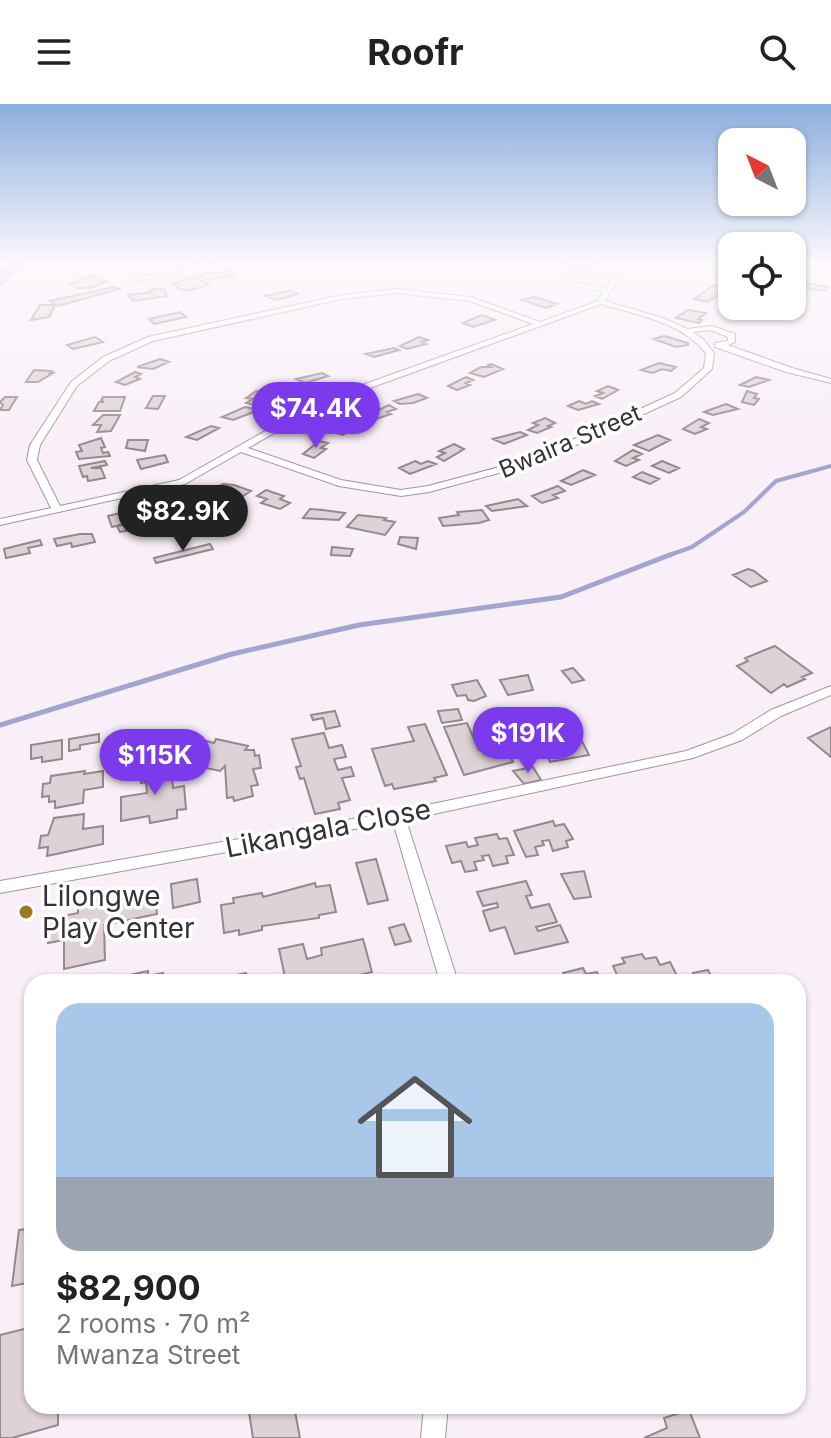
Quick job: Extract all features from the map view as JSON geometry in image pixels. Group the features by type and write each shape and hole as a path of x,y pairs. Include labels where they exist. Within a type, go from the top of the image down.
{"street":[{"path":"57,510 32,460 35,445 74,384 106,359 151,339 223,323"},
{"path":"662,323 684,331 706,347 734,339"},
{"path":"0,522 171,486 200,474 323,402 540,324"},
{"path":"684,331 719,329 729,333 763,361"},
{"path":"721,345 831,381"},
{"name":"Bwaira Street","path":"241,449 328,480 375,490 414,492 461,483 536,460 678,395 708,369 712,358 706,347"},
{"name":"Likangala Close","path":"0,887 398,816 688,755 737,737 776,713 831,690"},
{"path":"398,816 447,974"},
{"path":"433,1438 435,1414"}],"building":[{"path":"664,336 688,345 676,347 654,339"},
{"path":"95,337 103,342 73,349 67,345"},
{"path":"419,337 428,340 422,342 426,344 407,349 400,346"},
{"path":"394,348 399,350 374,357 366,354"},
{"path":"160,359 169,362 153,369 137,367"},
{"path":"659,363 676,367 671,371 662,369 653,373 641,370"},
{"path":"488,365 503,369 484,377 470,373 481,367 491,367"},
{"path":"34,370 53,373 38,382 26,382"},
{"path":"135,372 141,374 135,377 140,379 125,385 116,382"},
{"path":"322,373 328,376 305,383 296,379"},
{"path":"466,377 473,380 466,383 470,385 457,390 448,386"},
{"path":"756,377 769,380 749,387 740,385"},
{"path":"608,386 618,390 602,399 595,396 603,393 597,391"},
{"path":"256,391 267,393 254,405 246,403 253,399 246,398"},
{"path":"747,391 757,394 754,398 759,399 754,405 742,402"},
{"path":"418,394 427,398 413,403 394,401"},
{"path":"153,396 165,396 158,409 146,408"},
{"path":"5,397 17,397 9,410 0,410 3,405 0,402"},
{"path":"103,397 125,397 120,411 94,411 99,402 104,402 101,401"},
{"path":"579,401 599,404 578,410 568,406"},
{"path":"726,404 738,409 713,415 704,412"},
{"path":"389,405 396,409 387,412 391,414 376,419 368,415"},
{"path":"245,407 259,410 233,420 222,417"},
{"path":"103,415 120,415 111,431 97,432 101,425 93,425"},
{"path":"545,418 555,423 537,433 528,430 538,425 533,423"},
{"path":"699,419 709,423 701,427 707,429 695,434 683,429"},
{"path":"347,420 356,422 350,426 355,428 343,435 332,432"},
{"path":"211,426 219,428 197,440 186,437"},
{"path":"520,432 527,435 504,444 493,439"},
{"path":"658,435 670,440 649,451 634,445"},
{"path":"101,438 105,447 101,448 103,453 108,452 110,456 79,459 76,452 82,451 79,445"},
{"path":"128,440 148,440 145,451 126,448"},
{"path":"319,441 328,443 321,448 326,449 314,458 303,454"},
{"path":"454,444 464,449 444,461 437,457 445,453 439,451"},
{"path":"633,450 642,454 633,458 639,460 626,466 615,461"},
{"path":"165,455 168,462 141,469 137,460"},
{"path":"105,461 107,465 91,468 101,468 105,478 88,481 87,476 83,477 79,466"},
{"path":"415,461 436,464 410,474 399,468"},
{"path":"662,461 679,468 669,473 652,466"},
{"path":"583,470 595,475 571,485 561,481"},
{"path":"642,472 659,479 650,484 633,477"},
{"path":"223,484 251,491 238,499 212,490"},
{"path":"558,486 565,491 553,495 558,498 542,503 532,496"},
{"path":"266,490 284,496 280,499 290,503 280,509 261,503 267,499 257,496"},
{"path":"518,499 527,506 492,511 486,506"},
{"path":"310,509 345,513 339,520 303,518"},
{"path":"482,510 489,520 479,523 443,526 439,518 459,515 457,512"},
{"path":"120,513 124,524 112,527 108,516"},
{"path":"358,515 395,522 385,535 347,527"},
{"path":"181,517 190,528 177,531 168,521"},
{"path":"153,520 157,528 136,533 134,529 120,532 117,526"},
{"path":"92,534 95,542 72,547 71,543 57,546 54,539"},
{"path":"400,537 418,538 416,549 398,544"},
{"path":"40,540 42,545 28,548 30,553 6,558 4,549"},
{"path":"210,544 213,549 156,563 154,558"},
{"path":"332,547 353,549 350,556 331,555"},
{"path":"748,569 767,581 751,587 733,575"},
{"path":"775,646 812,673 771,693 737,666 748,661 745,658"},
{"path":"573,668 584,680 572,683 562,671"},
{"path":"528,675 533,690 508,695 500,680"},
{"path":"477,680 486,696 474,701 468,700 466,695 457,696 452,685"},
{"path":"458,709 462,720 442,723 438,711"},
{"path":"566,709 575,727 565,728 570,739 580,737 589,755 550,762 528,715"},
{"path":"335,711 340,726 326,729 323,718 313,720 311,715"},
{"path":"467,723 479,750 505,745 513,762 464,775 444,727"},
{"path":"425,724 447,775 434,778 436,781 394,789 392,784 385,786 372,749 414,741 408,727"},
{"path":"831,727 831,757 808,738"},
{"path":"324,733 329,748 342,745 346,757 334,759 338,770 351,767 354,776 342,778 350,800 338,803 340,809 315,814 304,778 300,779 296,767 301,766 292,739"},
{"path":"99,734 99,742 80,745 80,749 69,751 69,739"},
{"path":"138,738 139,750 111,756 110,743"},
{"path":"216,739 248,746 245,750 254,750 255,756 259,755 261,768 253,769 258,785 251,786 253,796 234,801 233,797 227,798 225,766 220,771 202,767 205,762 201,760 205,755 197,753 206,741 214,743"},
{"path":"62,740 62,759 42,762 42,757 31,759 31,745"},
{"path":"171,765 173,788 184,786 186,809 177,810 177,818 150,823 149,816 121,821 121,797 147,793 146,782 141,783 141,775 147,774 147,766"},
{"path":"533,767 541,780 524,784 513,771"},
{"path":"85,771 84,774 103,771 103,787 84,790 83,803 55,808 55,801 49,802 49,796 42,797 43,784 50,783 51,776"},
{"path":"84,814 83,829 103,826 103,844 47,856 48,847 39,848 41,836 48,835 54,818"},
{"path":"553,821 555,826 564,824 573,839 566,841 568,847 553,851 549,840 542,841 544,845 535,847 538,855 526,857 514,831"},
{"path":"497,834 499,839 507,838 514,855 506,856 508,863 493,866 489,855 482,856 484,860 474,862 477,870 465,872 461,861 452,863 446,846 466,842 468,847 478,845 475,838"},
{"path":"376,859 388,900 368,904 356,863"},
{"path":"584,871 591,897 574,899 561,874"},
{"path":"197,879 200,902 173,908 171,884"},
{"path":"526,881 532,895 526,896 531,908 549,904 557,922 536,927 538,931 560,925 568,942 515,954 505,927 490,931 483,911 498,907 497,903 483,906 477,892"},
{"path":"315,883 316,887 330,885 336,912 319,915 319,918 262,926 262,930 239,935 239,930 224,933 221,905 234,903 233,898 262,893 263,897"},
{"path":"155,897 157,914 104,925 105,960 64,969 64,940 48,943 49,919 78,913 78,904 103,899 104,903 117,900 117,905"},
{"path":"404,924 411,941 395,945 389,928"},
{"path":"363,939 372,972 284,974 279,949 303,944 307,959 322,955 321,948"},
{"path":"642,954 645,959 656,957 660,965 670,962 676,974 616,974 613,966 625,963 622,958"},
{"path":"583,968 586,974 563,974"},
{"path":"708,970 710,974 694,974"},
{"path":"24,1229 24,1284 12,1286 19,1230"},
{"path":"24,1329 24,1414 58,1414 58,1425 12,1438 0,1438 0,1335"},
{"path":"249,1414 296,1414 300,1438 253,1438"},
{"path":"691,1414 700,1438 644,1438 667,1428 664,1418"}],"waterway":[{"path":"667,556 692,547 744,512 776,481 831,466"},
{"path":"0,725 232,654 359,625 561,597 672,554"}],"place":[{"name":"Lilongwe Play Center","path":"26,912"}]}
